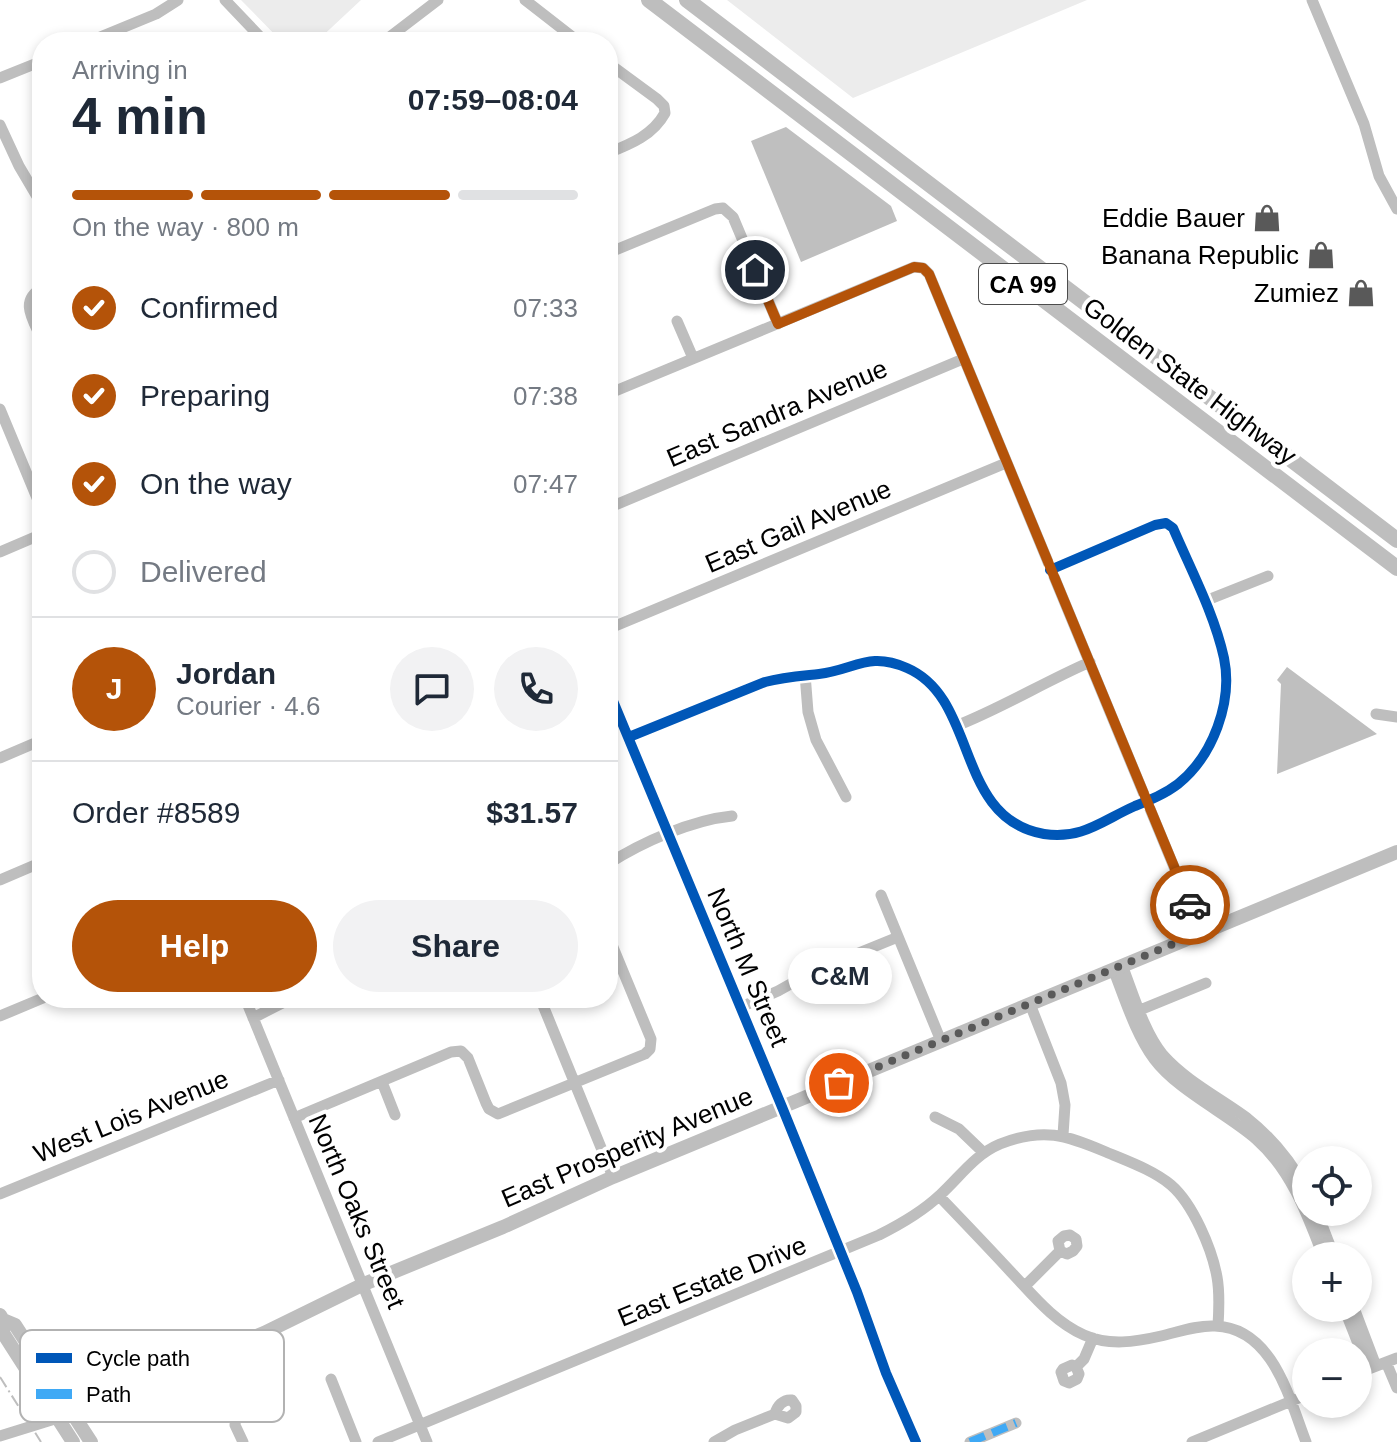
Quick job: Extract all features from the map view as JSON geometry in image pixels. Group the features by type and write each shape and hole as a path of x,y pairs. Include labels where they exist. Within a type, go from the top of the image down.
{"highway":[{"name":"Golden State Highway","path":"649,0 1397,568"},
{"name":"Golden State Highway","path":"687,0 1397,540"},
{"path":"1343,527 1397,580"}],"main road":[{"name":"East Prosperity Avenue","path":"270,1330 364,1284 503,1227 613,1177 1397,852"},
{"path":"2,1318 15,1325 20,1334"},
{"path":"67,1422 73,1442"},
{"path":"72,1422 91,1442"}],"street":[{"path":"112,32 156,14 178,0"},
{"path":"225,0 254,32"},
{"path":"396,32 438,0"},
{"path":"525,0 566,32"},
{"path":"1312,0 1364,124 1379,176 1397,209"},
{"path":"0,78 32,65"},
{"path":"618,71 664,106 665,113 647,134 618,149"},
{"path":"0,125 19,166 32,185"},
{"path":"618,249 723,208 733,217 778,324"},
{"path":"618,390 914,267 923,268 929,274 1090,662 1193,913 1197,934"},
{"path":"32,296 29,311 32,318"},
{"path":"677,321 693,358"},
{"name":"East Sandra Avenue","path":"618,504 963,359"},
{"path":"0,409 32,486"},
{"name":"East Gail Avenue","path":"618,625 1006,463"},
{"path":"629,737 765,682 782,677 820,674 879,660 909,669 933,687 946,705 983,790 993,805 1016,825 1057,835 1088,831 1179,783 1190,772 1218,725 1227,679 1224,658 1205,601 1173,528 1166,523 1050,570"},
{"path":"0,552 32,538"},
{"path":"1205,601 1268,576"},
{"path":"956,726 1090,662"},
{"path":"805,674 808,712 816,740 846,797"},
{"name":"North M Street","path":"618,712 782,1107 916,1442"},
{"path":"1376,714 1397,717"},
{"path":"0,758 32,744"},
{"path":"618,858 669,834 711,819 732,816"},
{"path":"0,880 32,866"},
{"path":"881,895 941,1041"},
{"path":"741,1007 812,972 898,937"},
{"path":"294,1118 451,1052 461,1051 468,1058 489,1109 498,1114 645,1054 652,1044 651,1039 618,959"},
{"path":"1117,967 1150,1035 1169,1061 1257,1126 1292,1169"},
{"path":"1117,967 1136,1026 1155,1060 1173,1078 1256,1139 1275,1160 1301,1202 1317,1242"},
{"path":"1140,1010 1206,983"},
{"path":"0,1016 32,1003"},
{"path":"1030,1004 1061,1083 1065,1105 1063,1135"},
{"name":"North Oaks Street","path":"249,1008 427,1442"},
{"path":"253,1018 272,1008"},
{"path":"544,1008 613,1177"},
{"name":"West Lois Avenue","path":"0,1194 279,1080"},
{"path":"382,1082 395,1115"},
{"path":"935,1117 959,1129 984,1153"},
{"name":"East Estate Drive","path":"378,1442 879,1235 915,1216 984,1153 1023,1137 1063,1135 1149,1171 1170,1184 1193,1215 1217,1275 1218,1326"},
{"path":"939,1196 1048,1311 1072,1329 1103,1341 1130,1342 1218,1326 1245,1335 1266,1352 1275,1365 1306,1442"},
{"path":"1025,1286 1060,1251"},
{"path":"1352,1322 1377,1366 1397,1388"},
{"path":"1360,1322 1377,1366"},
{"path":"1076,1367 1084,1359 1093,1338"},
{"path":"331,1379 356,1442"},
{"path":"1192,1442 1290,1402"},
{"path":"714,1442 775,1414"},
{"path":"0,1436 43,1422"},
{"path":"235,1422 243,1442"},
{"path":"970,1442 1016,1423"},
{"path":"1002,1429 1008,1442"}],"shaded area":[{"path":"241,0 361,0 327,32 272,32"},
{"path":"727,0 1087,0 853,98"},
{"path":"786,127 891,206 897,221 801,262 751,141"},
{"path":"1287,667 1377,734 1277,774 1281,684 1277,680"}],"railway":[{"path":"0,1377 20,1409"},
{"path":"28,1422 41,1442"}],"marked path":[{"path":"970,1442 1016,1423"}],"cycle path":[{"path":"629,737 765,682 832,672 872,661 893,663 930,683 946,705 980,783 995,806 1015,824 1044,834 1058,835 1092,828 1168,791 1201,759 1218,727 1223,710 1226,692 1224,658 1202,592 1173,528 1166,523 1050,570"},
{"path":"618,713 782,1107 916,1442"}],"way so far":[{"path":"839,1083 1197,934 1190,905"}],"place":[{"name":"Eddie Bauer","path":"1267,218"},
{"name":"Banana Republic","path":"1321,255"},
{"name":"Zumiez","path":"1361,293"},
{"name":"C&M","path":"839,1083"}],"route":[{"path":"755,270 778,324 914,267 919,266 929,274 1190,905"}]}
